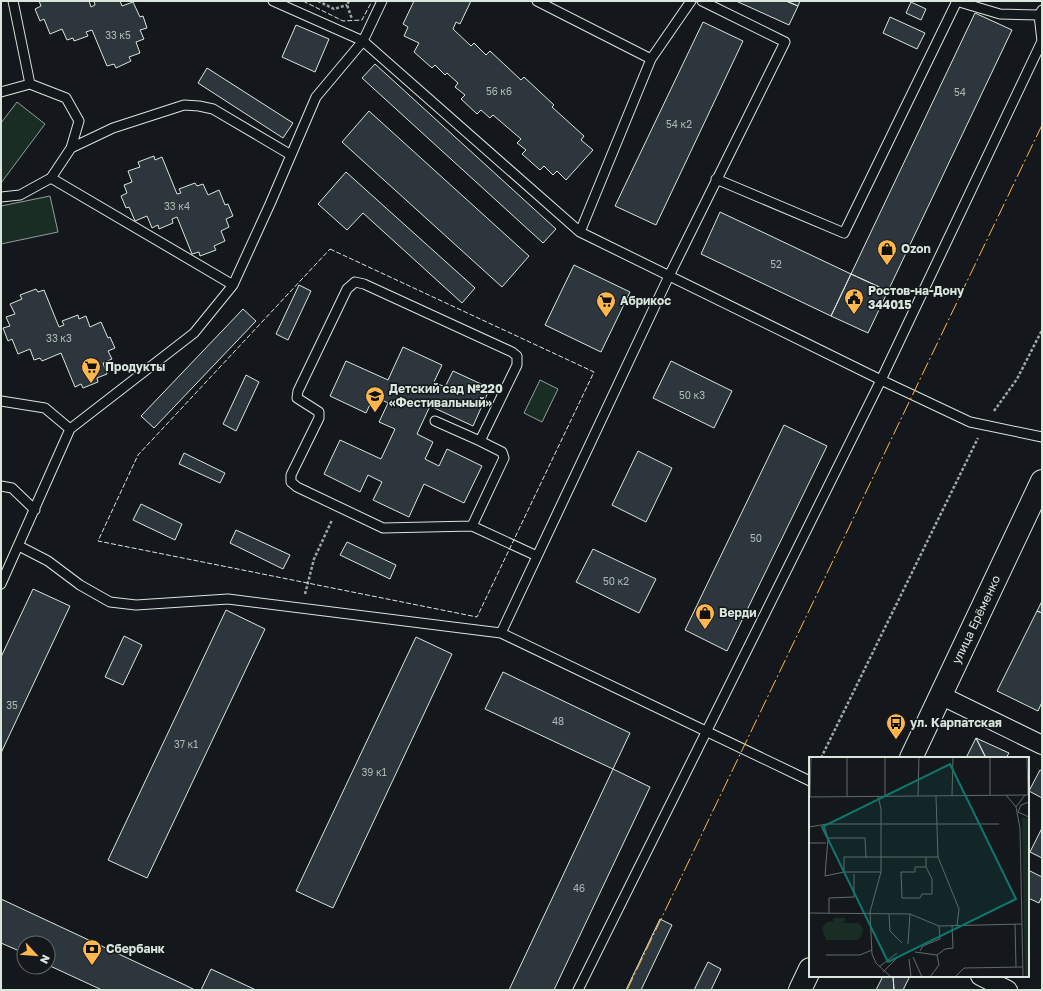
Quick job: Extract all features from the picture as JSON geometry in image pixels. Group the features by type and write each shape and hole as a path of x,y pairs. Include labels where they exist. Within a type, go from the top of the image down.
{"main road":[{"name":"улица Ерёменко","path":"911,757 1042,483"},
{"path":"800,990 809,971"}],"street":[{"path":"940,695 1042,745"},
{"path":"982,977 1008,990"}],"lane":[{"path":"12,1 30,84"},
{"path":"272,1 362,41 580,232 881,380 970,422 1042,436"},
{"path":"1,584 70,429 194,333 233,284 270,204 316,97 362,41 382,1"},
{"path":"537,1 651,59"},
{"path":"580,232 651,59 692,1"},
{"path":"501,633 669,276 785,42 702,1"},
{"path":"578,990 881,380 1042,41 1041,12 1000,14 957,1 844,233 716,179"},
{"path":"1,197 20,195 51,178 71,148 79,121 66,98 30,84 2,88"},
{"path":"71,148 113,128 184,105 213,109 291,155"},
{"path":"51,178 233,284"},
{"path":"480,441 517,365 517,356 512,352 378,290 355,282 347,289 298,391 297,398 318,412 318,418 291,475 292,482 297,488 383,528 472,526 537,556"},
{"path":"1,401 45,408 70,429"},
{"path":"435,421 502,452 504,458 472,526"},
{"path":"1,486 12,488 35,510"},
{"path":"19,546 48,561 80,585 110,602 136,605 228,599 501,633 809,781"}],"path":[{"path":"318,1 334,9 347,5"},
{"path":"821,757 984,425 1017,379 1042,330"},
{"path":"304,608 306,584 314,559 338,507"}],"green space":[{"path":"17,102 45,124 1,183 1,123"},
{"path":"50,196 58,232 1,244 1,206"},
{"path":"540,380 558,389 542,422 524,413"}],"building":[{"path":"39,1 89,1 91,7 95,5 94,1 120,1 122,6 133,2 140,17 143,16 147,28 140,30 144,39 136,42 140,53 129,57 131,61 116,68 114,64 107,66 92,30 86,32 88,36 74,41 73,38 67,40 62,29 50,34 44,19 40,21 35,9 41,6"},
{"path":"414,1 471,1 460,24 456,22 453,29 471,46 474,43 486,55 490,51 521,80 524,77 554,105 552,107 584,136 581,140 593,150 566,180 557,171 553,175 544,166 540,170 522,154 526,150 517,143 521,139 493,115 490,118 481,110 477,114 461,99 465,95 455,87 458,83 447,73 445,75 435,65 432,68 414,52 419,43 404,36 408,27 403,24"},
{"path":"736,1 786,1 798,6 789,25"},
{"path":"786,1 800,1 798,6"},
{"path":"911,2 926,9 921,20 906,13"},
{"path":"975,13 1012,30 888,291 851,274"},
{"path":"890,17 925,33 917,49 883,33"},
{"path":"703,22 743,41 656,225 615,206"},
{"path":"296,25 329,39 315,72 282,57"},
{"path":"375,64 556,229 543,243 362,78"},
{"path":"207,68 293,123 283,138 198,83"},
{"path":"369,111 529,256 502,287 342,142"},
{"path":"154,156 155,160 162,157 177,194 181,193 179,189 195,183 197,186 203,184 208,195 219,190 225,205 228,204 233,216 226,219 229,227 221,231 225,241 214,246 216,250 200,256 199,252 192,254 177,217 172,219 173,223 159,229 158,225 152,228 147,216 135,221 129,207 126,208 121,196 127,193 124,185 132,182 128,171 140,167 138,162"},
{"path":"346,172 475,288 462,303 363,213 347,230 318,204"},
{"path":"720,212 851,274 831,316 701,254"},
{"path":"574,265 630,292 601,352 545,325"},
{"path":"851,274 888,291 868,333 831,316"},
{"path":"299,285 311,291 288,340 276,334"},
{"path":"36,289 38,292 44,290 59,327 64,325 62,321 78,315 79,319 86,316 90,327 101,322 108,338 110,337 115,348 108,351 112,359 103,363 107,374 97,378 98,382 83,388 81,384 75,387 61,353 42,361 40,358 34,360 30,349 18,354 12,339 8,341 3,328 10,326 6,317 15,314 10,304 22,299 20,295"},
{"path":"243,309 256,321 154,428 141,416"},
{"path":"403,347 442,365 434,382 445,387 453,371 490,388 473,426 430,406 417,434 433,442 425,459 439,466 447,449 482,466 464,503 424,484 409,517 373,500 382,482 368,475 360,492 324,474 340,440 381,459 395,429 379,422 388,403 374,396 366,413 330,396 346,361 388,380"},
{"path":"671,361 732,391 714,428 653,398"},
{"path":"246,375 259,382 236,431 223,424"},
{"path":"784,425 827,446 727,651 685,630"},
{"path":"638,451 672,468 646,522 612,505"},
{"path":"184,453 225,473 220,483 179,464"},
{"path":"141,504 182,524 175,540 133,520"},
{"path":"236,530 290,555 283,569 230,543"},
{"path":"347,542 396,565 390,579 340,555"},
{"path":"593,549 656,579 639,613 576,582"},
{"path":"33,589 70,606 1,753 1,657"},
{"path":"1042,601 1042,613 1037,611"},
{"path":"226,610 265,629 147,878 108,860"},
{"path":"1037,611 1042,613 1042,702 1038,711 997,691"},
{"path":"124,636 142,645 123,685 105,677"},
{"path":"416,637 452,654 333,908 296,891"},
{"path":"503,672 630,733 613,769 485,709"},
{"path":"976,738 1009,753 1007,757 986,757"},
{"path":"976,738 986,757 966,757"},
{"path":"613,769 650,787 554,990 509,990"},
{"path":"1040,770 1042,771 1042,798 1029,791"},
{"path":"1042,828 1042,858 1030,852"},
{"path":"1029,870 1042,877 1042,896 1039,903 1029,898"},
{"path":"1,899 195,990 102,990 56,969 56,935 16,935 16,950 1,943"},
{"path":"660,919 672,925 641,990 626,990"},
{"path":"708,962 721,969 711,990 694,990"},
{"path":"211,969 256,990 201,990"},
{"path":"882,977 893,977 894,990 876,990"},
{"path":"893,977 910,977 903,990 894,990"}],"fence":[{"path":"303,1 343,21 362,20 372,1"},
{"path":"330,249 594,372 477,617 98,541 138,455 330,249"}],"power":[{"path":"627,990 1042,125"}],"place":[{"name":"Ozon","path":"887,266"},
{"name":"Ростов-на-Дону 344015","path":"854,315"},
{"name":"Абрикос","path":"606,318"},
{"name":"Продукты","path":"91,384"},
{"name":"Детский сад №220 «Фестивальный»","path":"375,413"},
{"name":"Верди","path":"705,630"},
{"name":"ул. Карпатская","path":"896,740"},
{"name":"Сбербанк","path":"92,966"}]}
